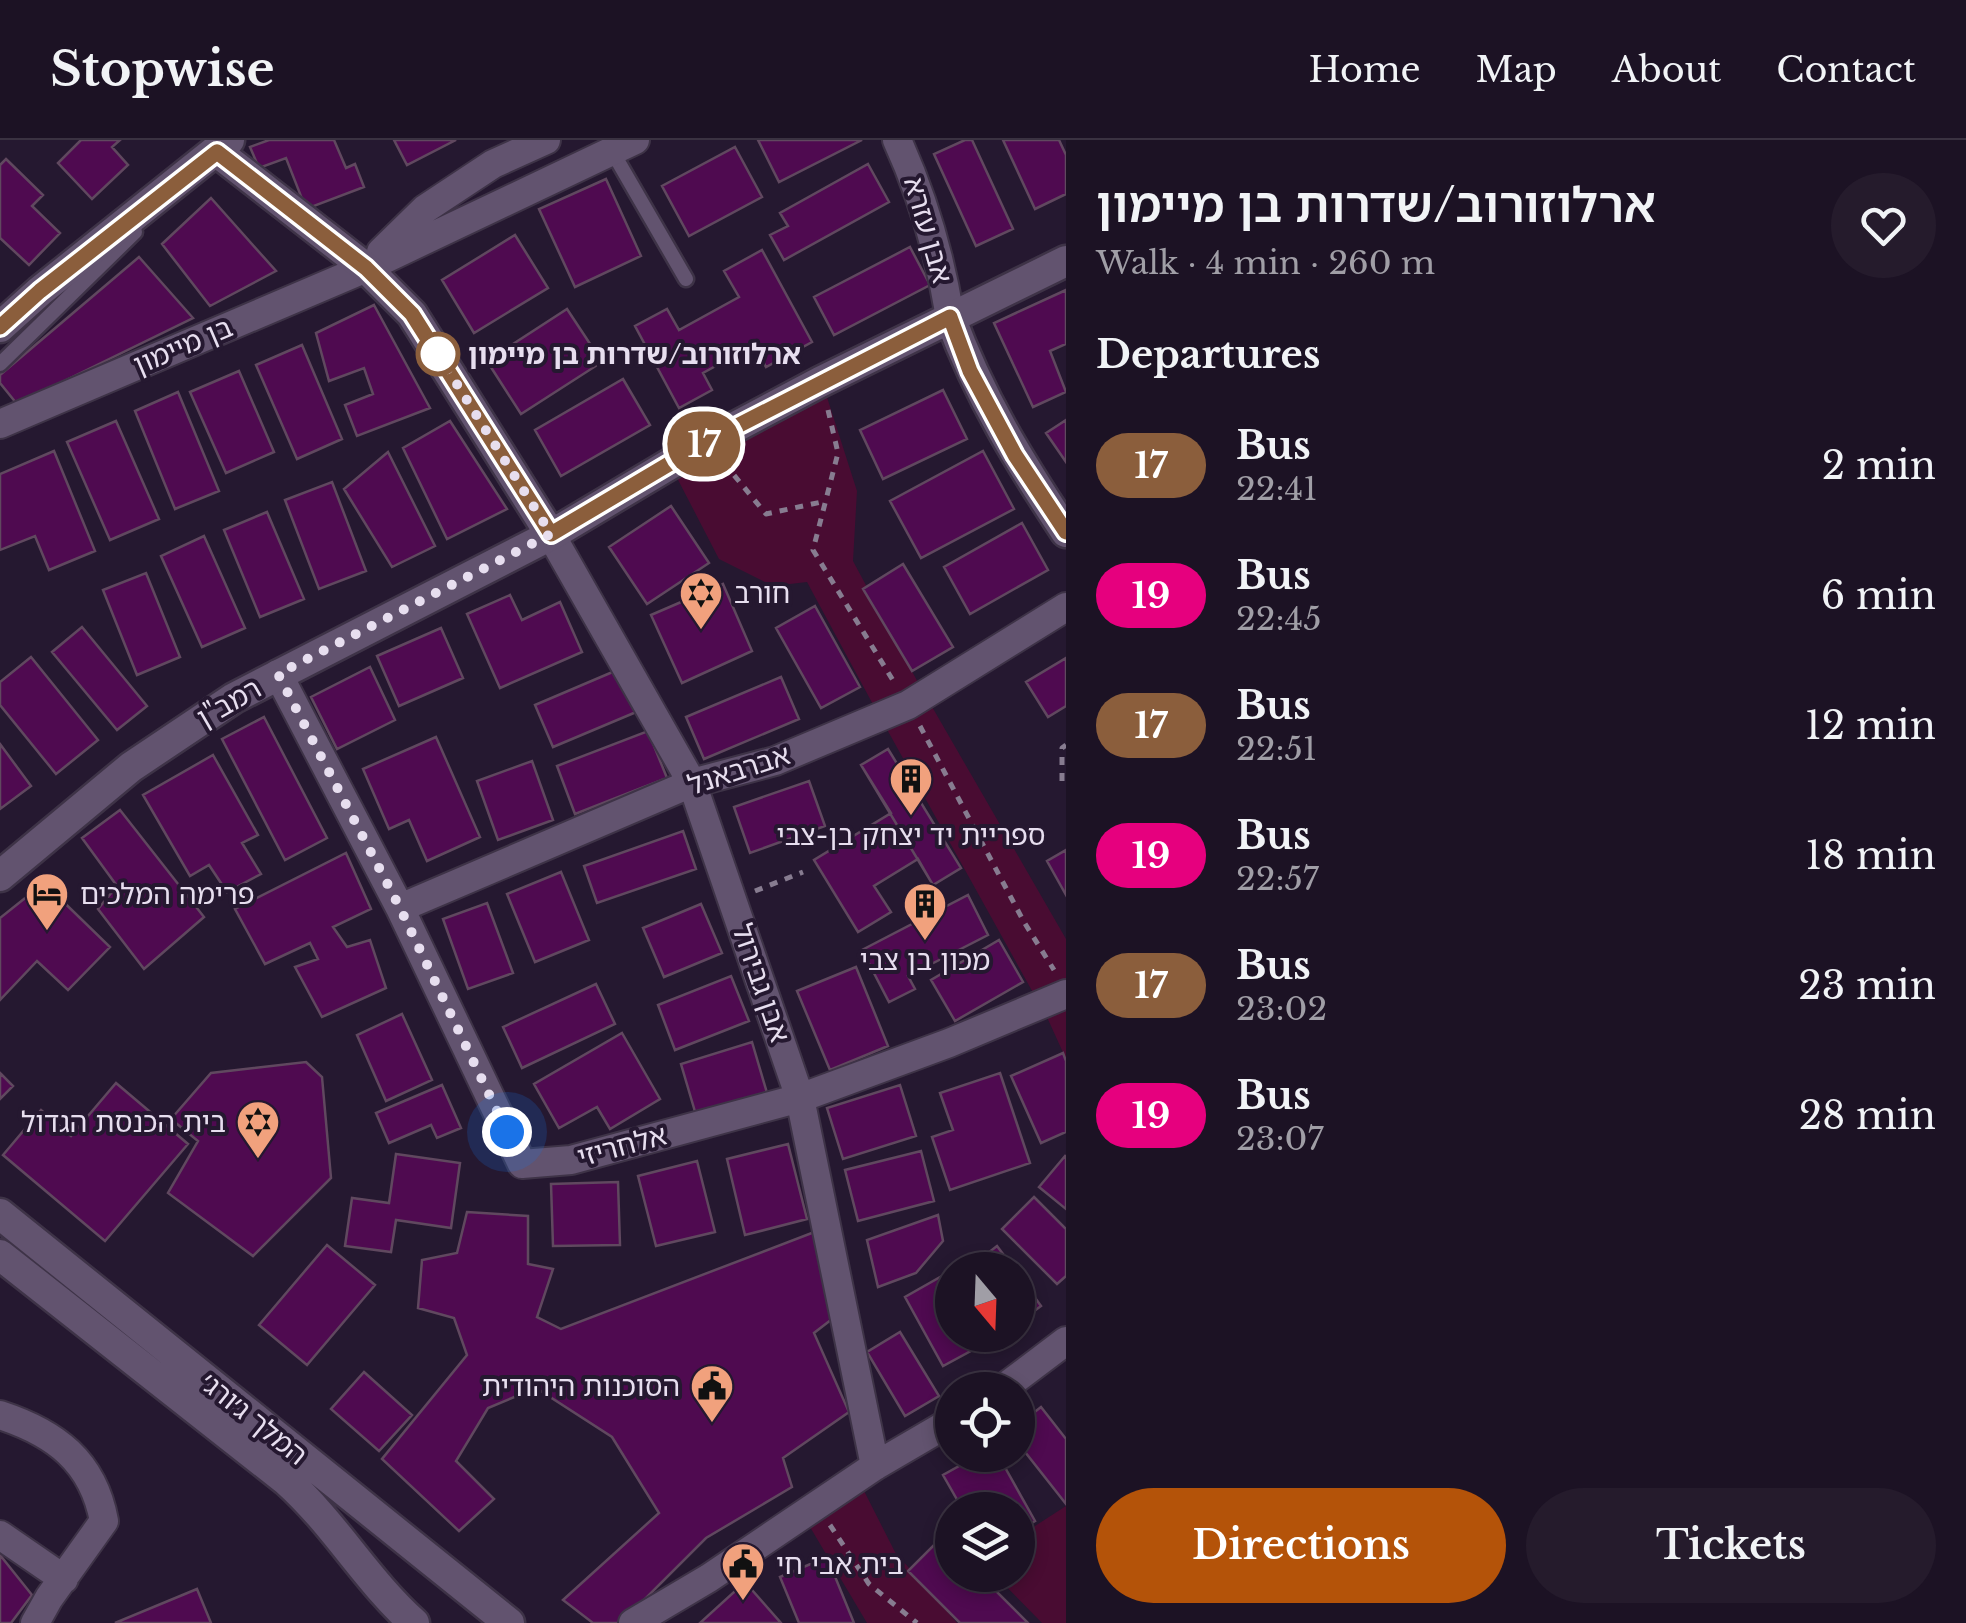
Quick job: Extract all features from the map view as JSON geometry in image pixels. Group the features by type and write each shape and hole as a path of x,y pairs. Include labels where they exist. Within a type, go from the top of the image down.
{"street":[{"name":"בן מיימון","path":"366,268 426,208 493,164 546,140"},
{"name":"אבן עזרא","path":"897,140 922,200 943,273 950,317 970,371 1015,455 1066,532"},
{"path":"0,327 216,144 366,268 412,314 551,534"},
{"name":"בן מיימון","path":"0,424 366,268 624,146"},
{"name":"רמב\"ן","path":"0,876 158,748 204,716 551,534 706,442 1066,262"},
{"name":"אבן גבירול","path":"551,534 692,783 800,1098 875,1466"},
{"name":"אברבאנל","path":"400,908 692,783 776,761 908,705 1066,607"},
{"name":"אלחריזי","path":"278,674 400,908 522,1164 571,1160 800,1098 966,1037 1066,994"},
{"name":"המלך ג׳ורג׳","path":"0,1214 509,1623"},
{"name":"המלך ג׳ורג׳","path":"0,1255 287,1481 320,1512 373,1582 414,1623"},
{"path":"1025,1372 1066,1341"},
{"path":"0,1415 36,1427 83,1465 99,1493 104,1521 35,1623"},
{"path":"633,1623 710,1578 875,1466 935,1431"},
{"path":"0,1535 64,1579"},
{"path":"661,1623 710,1578"}],"lane":[{"path":"0,364 216,144"},
{"path":"624,146 686,280"}],"path":[{"path":"706,442 766,514 826,501"},
{"path":"1062,781 1062,748 1066,745"},
{"path":"732,900 803,872"},
{"path":"817,1506 869,1584 916,1623"}],"shaded area":[{"path":"825,391 857,491 853,561 922,690 876,710 807,582 773,586 719,559 675,474"},
{"path":"931,705 1066,939 1066,981 1036,998 884,724"},
{"path":"1066,1006 1066,1059 1046,1015"},
{"path":"862,1487 895,1552 957,1623 867,1623 810,1527"},
{"path":"1066,1506 1066,1623 1042,1623 1012,1592 1035,1592 1035,1526"}],"building":[{"path":"81,140 120,140 112,147 128,165 92,199 58,163"},
{"path":"269,140 334,140 346,168 355,164 364,187 306,209 286,158 259,168 250,147"},
{"path":"394,140 456,140 407,165"},
{"path":"758,140 862,140 779,182"},
{"path":"972,140 1013,229 976,246 934,154"},
{"path":"1003,140 1059,140 1066,155 1066,194 1035,209"},
{"path":"735,147 762,197 689,236 662,186"},
{"path":"6,159 43,195 32,206 60,233 29,265 0,238 0,165"},
{"path":"868,164 889,202 784,260 770,235 788,226 780,213"},
{"path":"606,179 641,256 575,287 539,209"},
{"path":"211,198 276,271 210,306 162,244"},
{"path":"515,235 548,288 474,333 442,280"},
{"path":"910,247 930,285 834,335 814,297"},
{"path":"762,250 812,342 766,367 754,345 703,373 712,390 679,408 635,326 667,309 679,330 739,297 724,271"},
{"path":"139,257 193,318 17,404 0,383 0,375"},
{"path":"1066,290 1066,344 1050,351 1066,392 1033,407 994,323"},
{"path":"374,305 430,408 357,436 345,405 373,394 364,368 329,381 316,333"},
{"path":"567,309 602,362 521,414 487,361"},
{"path":"302,345 342,439 297,459 256,365"},
{"path":"239,371 274,452 226,473 190,392"},
{"path":"623,379 650,425 561,476 535,430"},
{"path":"943,390 967,439 883,479 860,430"},
{"path":"178,392 219,491 175,509 135,411"},
{"path":"1066,420 1066,462 1046,433"},
{"path":"116,421 159,519 110,540 67,442"},
{"path":"450,421 507,509 447,539 403,448"},
{"path":"54,451 95,551 49,570 35,536 0,550 0,474"},
{"path":"983,451 1014,509 921,558 890,501"},
{"path":"388,452 435,546 392,567 344,489"},
{"path":"332,482 366,571 319,589 285,500"},
{"path":"671,506 709,563 647,604 609,547"},
{"path":"267,512 304,599 260,617 224,530"},
{"path":"1022,523 1048,570 970,614 944,567"},
{"path":"204,536 245,628 202,647 161,556"},
{"path":"903,564 953,647 912,671 863,589"},
{"path":"146,573 180,657 137,675 103,590"},
{"name":"חורב","path":"723,584 752,651 682,683 651,615"},
{"path":"510,595 522,620 560,602 582,652 500,688 467,614"},
{"path":"815,606 860,687 821,708 776,628"},
{"path":"82,627 147,706 117,730 52,652"},
{"path":"441,628 463,678 399,706 377,656"},
{"path":"31,657 98,740 56,774 0,705 0,682"},
{"path":"1066,658 1066,706 1048,717 1026,682"},
{"path":"370,667 395,720 337,749 311,697"},
{"path":"622,668 641,710 553,747 535,705"},
{"path":"781,677 799,719 704,759 686,717"},
{"path":"264,717 327,838 285,860 222,739"},
{"path":"648,731 667,778 575,814 557,766"},
{"path":"436,737 480,837 427,861 409,820 389,829 363,769"},
{"path":"0,744 31,786 0,809"},
{"path":"888,749 961,868 933,885 918,859 874,886 891,912 858,932 814,860 891,813 861,765"},
{"name":"ספריית יד יצחק בן-צבי","path":"888,749 961,868 933,885 861,765"},
{"path":"213,755 258,835 242,843 261,874 227,892 209,865 190,876 143,795"},
{"path":"532,761 553,820 498,840 477,781"},
{"path":"809,781 825,826 750,853 734,807"},
{"path":"120,810 204,917 144,969 98,909 117,886 82,838"},
{"path":"683,831 696,869 597,903 584,866"},
{"path":"1066,850 1066,895 1047,861"},
{"path":"346,853 371,909 333,927 347,947 370,940 386,988 322,1017 295,967 318,959 310,943 265,964 235,909"},
{"path":"561,872 589,940 535,962 507,894"},
{"name":"פרימה המלכים","path":"44,883 110,947 68,990 37,961 0,1000 0,918"},
{"name":"מכון בן צבי","path":"968,895 988,935 908,976 915,989 889,1002 862,950"},
{"path":"487,903 513,973 468,989 443,919"},
{"path":"701,904 722,953 664,977 643,928"},
{"path":"999,940 1023,982 955,1021 931,980"},
{"path":"856,967 888,1046 830,1070 797,991"},
{"path":"731,976 749,1021 675,1050 658,1005"},
{"path":"596,984 615,1024 522,1068 503,1027"},
{"path":"402,1014 432,1080 386,1101 357,1035"},
{"path":"622,1033 660,1099 610,1129 597,1107 559,1128 534,1084"},
{"path":"752,1042 767,1093 696,1115 681,1064"},
{"path":"1063,1053 1066,1132 1041,1143 1011,1076"},
{"name":"בית הכנסת הגדול","path":"306,1062 322,1077 331,1178 253,1256 168,1193 198,1141 171,1119 211,1073"},
{"path":"0,1073 13,1086 0,1099"},
{"path":"1000,1073 1030,1163 950,1190 932,1137 953,1130 940,1093"},
{"path":"116,1083 188,1144 105,1241 3,1155 41,1110 71,1136"},
{"path":"442,1085 461,1128 437,1138 431,1125 389,1143 376,1113"},
{"path":"900,1085 916,1136 843,1159 827,1108"},
{"path":"788,1144 807,1219 745,1235 727,1159"},
{"path":"921,1151 934,1201 858,1221 845,1170"},
{"path":"396,1154 460,1163 451,1228 396,1220 391,1252 345,1246 352,1198 389,1203"},
{"path":"1066,1157 1066,1209 1039,1187"},
{"path":"697,1161 715,1232 656,1246 638,1176"},
{"path":"618,1182 620,1245 553,1246 551,1184"},
{"path":"1034,1197 1066,1229 1066,1276 1057,1284 1035,1262 1035,1252 1025,1252 1002,1229"},
{"name":"הסוכנות היהודית","path":"467,1212 528,1216 528,1264 553,1269 537,1317 561,1329 817,1231 836,1316 814,1333 849,1412 783,1458 792,1487 706,1538 621,1623 593,1623 563,1600 659,1513 612,1437 536,1388 488,1408 456,1461 494,1499 459,1531 382,1459 467,1355 454,1318 418,1308 422,1260 457,1253"},
{"path":"938,1215 943,1241 916,1273 878,1287 867,1240"},
{"path":"327,1245 375,1285 307,1365 259,1325"},
{"path":"935,1280 935,1351 905,1297"},
{"path":"900,1332 935,1389 935,1398 905,1416 867,1352"},
{"path":"935,1352 969,1352 943,1366"},
{"path":"364,1372 412,1415 379,1451 331,1409"},
{"path":"1041,1407 1066,1439 1066,1504 1035,1465 1035,1412"},
{"path":"1008,1472 1019,1492 953,1492 943,1475"},
{"path":"935,1544 935,1592 997,1592 1028,1623 960,1623 908,1571"},
{"path":"0,1555 32,1595 11,1623 0,1623"},
{"path":"827,1557 854,1623 799,1623 780,1577"},
{"name":"בית אבי חי","path":"745,1582 781,1623 700,1623"},
{"path":"197,1589 211,1623 115,1623"}],"bus line":[{"name":"17","path":"0,327 217,152 366,268 412,314 551,534 706,442 950,317 970,371 1015,455 1066,532"}],"place":[{"name":"ארלוזורוב/שדרות בן מיימון","path":"438,354"},
{"name":"חורב","path":"701,631"},
{"name":"ספריית יד יצחק בן-צבי","path":"911,817"},
{"name":"פרימה המלכים","path":"47,932"},
{"name":"מכון בן צבי","path":"925,942"},
{"name":"בית הכנסת הגדול","path":"258,1160"},
{"name":"הסוכנות היהודית","path":"712,1424"},
{"name":"בית אבי חי","path":"743,1602"}],"route":[{"path":"438,354 551,534 278,674 400,908 507,1132"}]}
